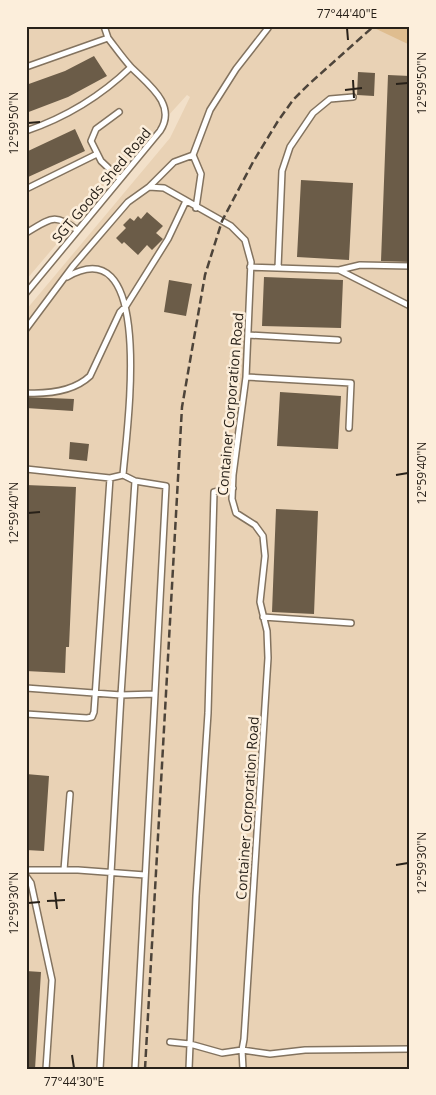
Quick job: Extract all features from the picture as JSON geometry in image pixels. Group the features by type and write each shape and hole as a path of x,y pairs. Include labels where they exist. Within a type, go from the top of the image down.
{"lane":[{"path":"26,68 108,38 104,26"},
{"path":"196,208 201,174 193,155 210,110 236,69 268,28"},
{"name":"SGT Goods Shed Road","path":"26,293 119,178 160,131 165,118 159,94 132,67 108,38"},
{"path":"26,131 85,105 132,67"},
{"path":"278,268 282,172 290,146 313,113 330,99 353,96"},
{"path":"119,112 93,133 92,145 97,154 119,178"},
{"name":"SGT Goods Shed Road","path":"26,189 97,154"},
{"path":"26,329 64,278 128,202 149,188 174,162 193,155"},
{"name":"Container Corporation Road","path":"149,188 164,188 196,208 231,226 245,240 250,267 246,377 232,499 236,513 255,525 263,536 265,556 260,602 268,658 242,1050 243,1069"},
{"path":"26,392 49,394 82,383 90,376 120,312 126,306 168,240 186,201"},
{"path":"26,232 47,220 56,218 64,220 77,230"},
{"path":"250,267 339,270 360,265 410,266"},
{"path":"64,278 81,269 95,268 112,275 122,290 126,306 130,368 123,475"},
{"path":"339,270 410,306"},
{"path":"248,335 338,340"},
{"path":"246,377 351,383 349,428"},
{"path":"26,468 110,478 123,475 135,481 166,486 135,1069"},
{"path":"26,714 87,718 92,717 94,712 110,478"},
{"path":"100,1069 135,481"},
{"path":"189,1069 196,896 208,713 214,492 232,488"},
{"path":"263,617 351,623"},
{"path":"26,688 95,694 155,694"},
{"path":"64,870 70,794"},
{"path":"26,870 64,870 144,875"},
{"path":"26,876 31,883 52,980 46,1069"},
{"path":"170,1042 190,1044 222,1053 242,1050 270,1054 306,1050 410,1049"}],"shaded area":[{"path":"26,26 410,26 410,1069 26,1069 26,310 170,138 190,97 187,95 127,161 26,280"},
{"path":"370,26 410,26 410,45"}],"building":[{"path":"94,56 107,76 68,97 26,113 26,85 65,71"},
{"path":"358,72 375,73 374,96 357,95"},
{"path":"388,75 410,76 410,262 381,261"},
{"path":"75,129 85,151 26,178 26,152"},
{"path":"301,180 353,183 349,260 297,257"},
{"path":"147,212 163,226 156,233 163,239 152,250 147,245 138,255 124,242 122,244 116,238 126,228 123,225 130,218 134,221 138,216 141,219"},
{"path":"264,277 343,280 341,328 262,326"},
{"path":"169,280 192,284 186,316 164,312"},
{"path":"280,392 341,396 338,449 277,446"},
{"path":"26,397 74,399 73,411 26,408"},
{"path":"70,442 89,444 87,461 69,459"},
{"path":"26,485 76,487 69,647 66,647 65,673 26,671"},
{"path":"276,509 318,511 314,614 272,612"},
{"path":"26,774 49,776 44,851 26,850"},
{"path":"26,971 41,972 35,1069 26,1069"}],"railway":[{"path":"145,1069 182,407 205,275 222,221 253,162 278,121 293,100 309,84 374,26"}]}
